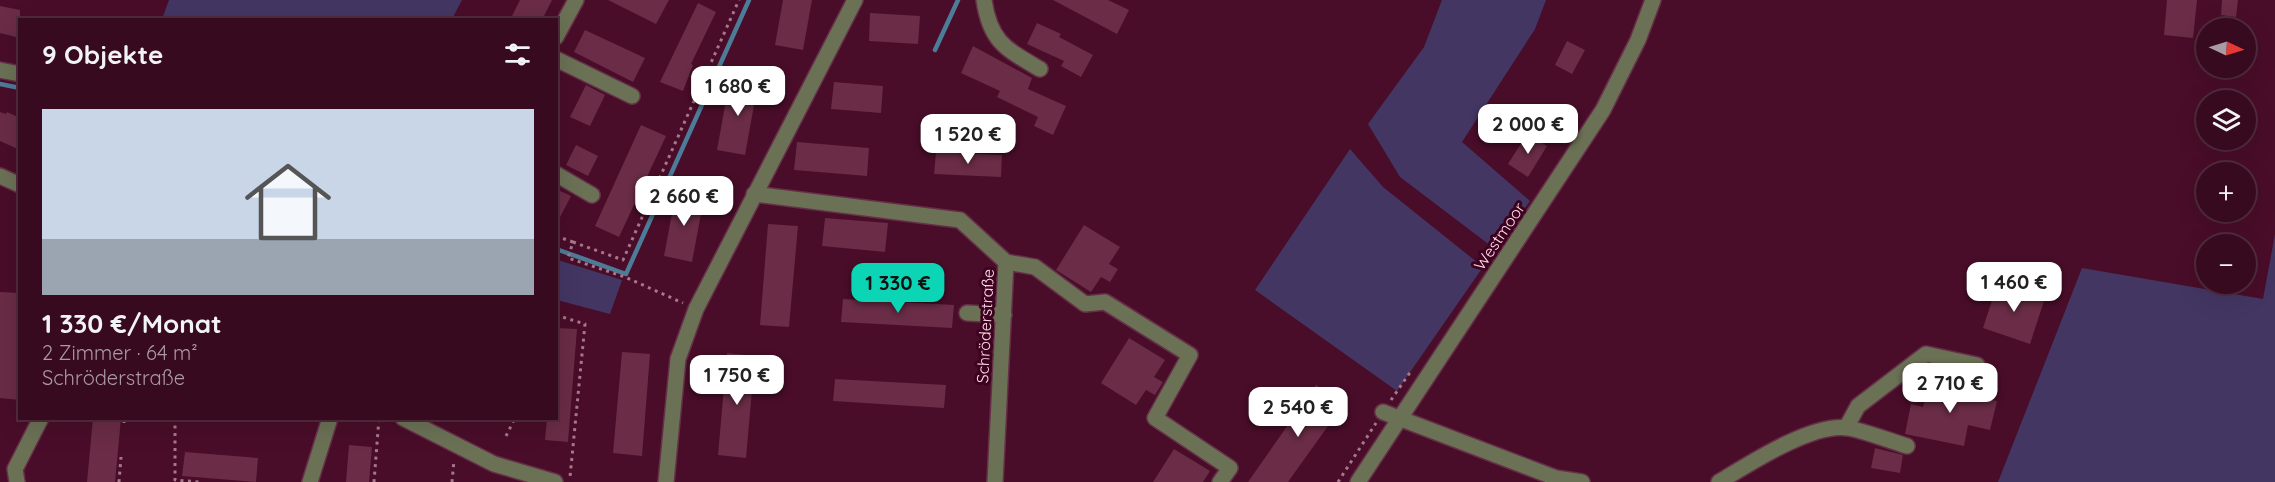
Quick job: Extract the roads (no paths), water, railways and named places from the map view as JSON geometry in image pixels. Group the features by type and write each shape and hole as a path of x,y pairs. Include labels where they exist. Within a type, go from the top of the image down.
{"street":[{"path":"558,33 576,0"},
{"path":"666,482 678,359 696,309 855,0"},
{"path":"984,0 987,21 1004,48 1040,69"},
{"name":"Westmoor","path":"1358,482 1603,110 1638,40 1653,0"},
{"path":"558,60 632,96"},
{"path":"0,70 18,74"},
{"path":"558,175 592,195"},
{"path":"0,176 18,184"},
{"name":"Schröderstraße","path":"754,194 960,220 1006,262 995,482"},
{"path":"1006,262 1035,267 1086,304 1105,302 1190,355 1155,418 1230,468 1220,482"},
{"path":"966,313 1004,315"},
{"path":"1846,428 1858,406 1926,354 1977,365"},
{"path":"1383,412 1556,478 1582,482"},
{"path":"17,482 15,469 40,420"},
{"path":"407,420 494,464 555,482"},
{"path":"310,482 328,425"},
{"path":"1719,482 1772,451 1811,434 1846,428 1907,446"}],"waterway":[{"path":"558,250 626,274 749,0"},
{"path":"935,50 958,0"},
{"path":"0,84 18,88"}]}
